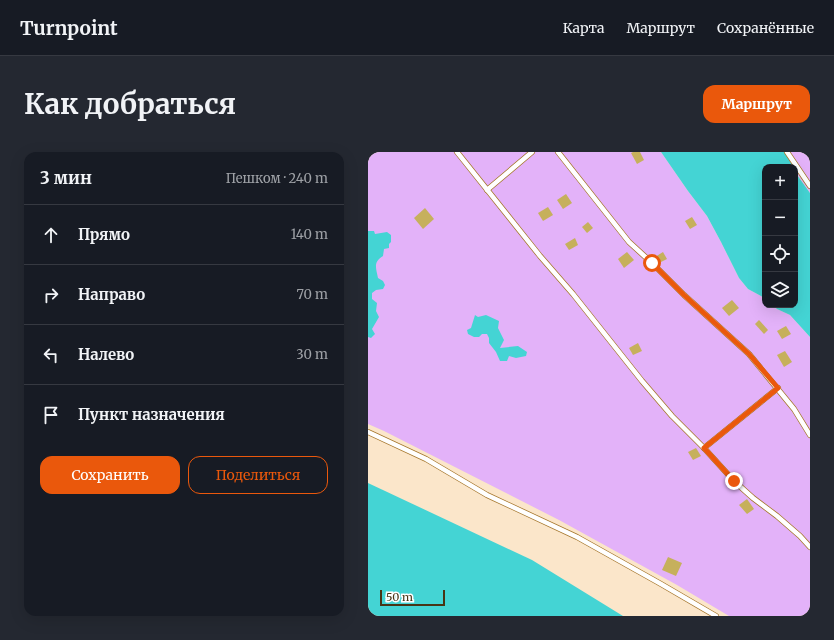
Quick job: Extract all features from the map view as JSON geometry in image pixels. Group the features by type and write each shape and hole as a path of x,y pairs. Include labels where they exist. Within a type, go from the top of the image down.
{"lane":[{"path":"457,152 540,256 573,294 672,416 734,481 777,516 810,547"},
{"path":"487,190 532,152"},
{"path":"558,152 629,242 684,295 749,354 794,409 810,435"},
{"path":"787,152 810,186"},
{"path":"704,448 778,388"},
{"path":"368,432 426,459 487,495 577,538 716,616"}],"shaded area":[{"path":"368,152 661,152 707,216 739,278 748,289 762,297 762,308 776,308 790,315 810,337 810,616 729,616 677,585 559,520 368,424"},
{"path":"785,152 810,152 810,193 798,176 798,164 791,164"}],"water":[{"path":"661,152 785,152 791,164 762,164 762,297 748,289 739,278 707,216"},
{"path":"798,176 810,193 810,337 790,315 776,308 798,308"},
{"path":"368,231 374,231 375,234 387,232 391,235 389,248 384,249 383,256 376,263 378,278 383,281 385,285 383,289 376,290 372,293 372,299 377,303 376,311 379,317 372,329 375,334 371,338 368,337"},
{"path":"475,315 478,317 486,315 499,321 498,328 504,340 500,348 518,346 527,352 526,356 516,358 509,356 507,361 500,361 496,352 489,343 487,334 474,337 468,334 467,330 471,328"},
{"path":"368,483 532,560 623,616 368,616"}],"building":[{"path":"640,152 644,160 637,164 631,153"},
{"path":"566,194 572,203 563,209 557,200"},
{"path":"548,207 553,215 543,221 538,213"},
{"path":"425,208 434,219 423,229 414,218"},
{"path":"692,217 697,225 690,229 685,221"},
{"path":"588,222 593,228 587,233 582,227"},
{"path":"575,238 578,245 569,250 565,244"},
{"path":"627,252 634,260 624,268 618,259"},
{"path":"663,252 667,259 659,263 655,257"},
{"path":"732,300 739,308 729,316 722,308"},
{"path":"759,320 768,330 764,334 755,324"},
{"path":"786,326 791,334 782,339 777,331"},
{"path":"638,343 642,351 633,355 629,348"},
{"path":"785,351 792,362 784,367 777,355"},
{"path":"696,448 701,456 693,460 688,452"},
{"path":"747,499 754,509 747,514 739,505"},
{"path":"668,557 682,563 676,576 662,570"}],"route":[{"path":"652,263 684,295 749,354 778,388 704,448 734,481"}]}
